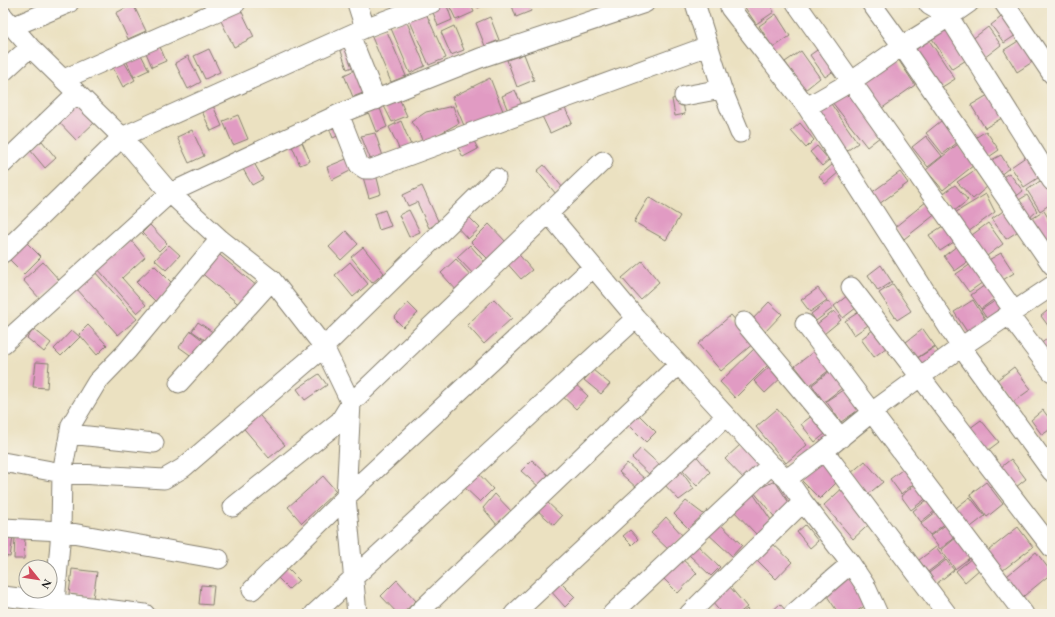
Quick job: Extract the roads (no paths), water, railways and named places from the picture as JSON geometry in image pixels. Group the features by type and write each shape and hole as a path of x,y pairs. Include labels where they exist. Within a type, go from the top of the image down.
{"street":[{"path":"70,3 8,22 30,47 122,137 170,193 220,239 272,280 324,347 351,403 346,497 357,614"},
{"path":"64,79 236,3"},
{"path":"357,3 357,31 376,100"},
{"path":"3,253 122,137 357,31 432,3"},
{"path":"3,344 170,193 339,114 480,58 645,3"},
{"path":"695,3 722,89 740,133"},
{"path":"796,3 852,81 1052,372"},
{"path":"871,3 1052,264"},
{"path":"928,3 950,17 1052,181"},
{"path":"807,106 852,81 902,46 950,17 969,3"},
{"path":"1004,3 1052,74"},
{"path":"730,8 807,106 961,347 1052,472"},
{"path":"339,114 359,165 365,169 372,169 708,46"},
{"path":"3,72 30,47"},
{"path":"684,96 722,89"},
{"path":"3,164 77,93"},
{"path":"233,507 340,421 351,403 603,160"},
{"path":"3,462 62,473 164,479 183,468 324,347 496,178"},
{"path":"548,213 636,318 678,365 787,479 803,502 852,564 878,614"},
{"path":"54,609 60,531 62,473 71,425 97,382 127,351 220,239"},
{"path":"252,590 346,497 593,267"},
{"path":"179,383 272,280"},
{"path":"787,479 841,438 872,412 961,347 1052,286"},
{"path":"851,287 1052,548"},
{"path":"314,614 636,318"},
{"path":"744,322 841,438"},
{"path":"805,324 1024,614"},
{"path":"417,614 678,365"},
{"path":"514,614 726,416"},
{"path":"69,434 154,443"},
{"path":"824,451 947,614"},
{"path":"612,614 771,464"},
{"path":"689,614 803,502"},
{"path":"3,528 60,531 219,559"},
{"path":"793,614 835,576 852,564"},
{"path":"3,596 54,609 146,614"}]}
